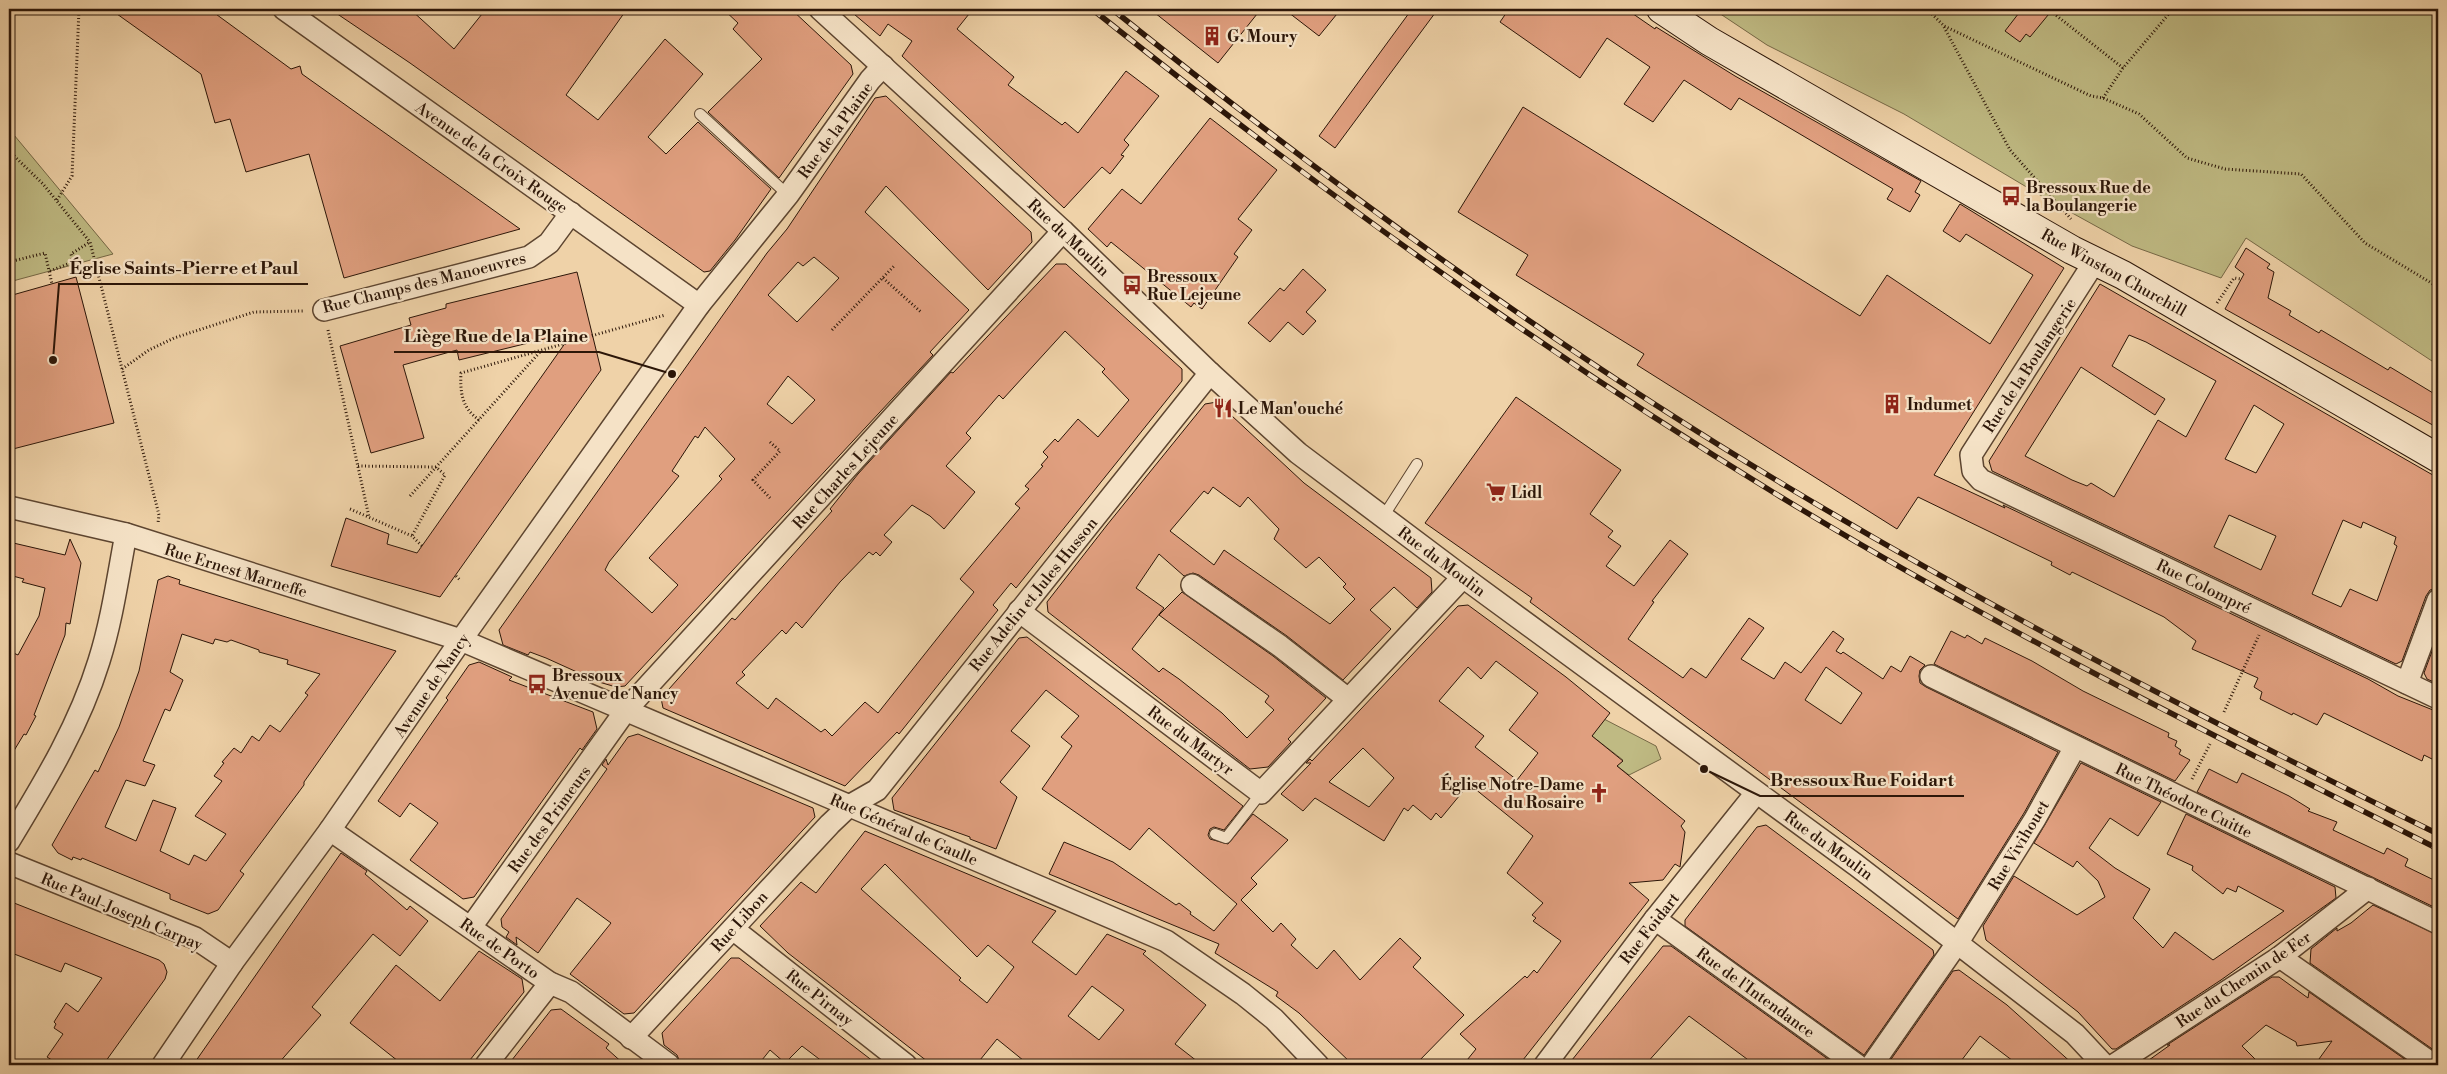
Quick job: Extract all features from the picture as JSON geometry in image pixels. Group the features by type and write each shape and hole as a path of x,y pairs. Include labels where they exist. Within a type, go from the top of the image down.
{"main road":[{"name":"Rue Winston Churchill","path":"1661,9 1709,41 2095,261 2123,275 2438,458"}],"street":[{"name":"Avenue de la Croix Rouge","path":"284,9 699,305"},
{"name":"Rue du Moulin","path":"820,9 1063,231 1210,373 1298,453 1958,942 2075,1034 2104,1065"},
{"name":"Rue de la Plaine","path":"699,305 788,195 870,80 883,66"},
{"name":"Rue Champs des Manoeuvres","path":"324,310 529,257 549,243 571,214"},
{"name":"Rue Charles Lejeune","path":"626,710 1063,231"},
{"name":"Rue de la Boulangerie","path":"1974,471 1971,455 2095,261"},
{"name":"Avenue de Nancy","path":"163,1065 232,963 330,830 461,640 699,305"},
{"name":"Rue Adelin et Jules Husson","path":"848,806 877,790 1210,373"},
{"name":"Rue Colompré","path":"1974,471 1981,480 2438,698"},
{"name":"Rue Ernest Marneffe","path":"9,507 126,534 461,640"},
{"path":"9,840 60,755 100,660 126,534"},
{"path":"1262,793 1463,577"},
{"path":"1192,585 1280,646 1348,700"},
{"path":"2407,683 2438,600"},
{"name":"Rue du Martyr","path":"1019,611 1262,793"},
{"name":"Rue Général de Gaulle","path":"461,640 1166,941 1244,994 1274,1019 1316,1065"},
{"name":"Rue Théodore Cuitte","path":"1931,676 2438,923"},
{"name":"Rue des Primeurs","path":"471,927 626,710"},
{"name":"Rue Vivihouet","path":"1958,942 2035,819 2075,747"},
{"name":"Rue Foidart","path":"1545,1065 1655,919 1756,793"},
{"name":"Rue Libon","path":"631,1038 733,929 769,887 848,806"},
{"name":"Rue de Porto","path":"330,830 550,983 571,992 669,1065"},
{"name":"Rue Paul-Joseph Carpay","path":"9,863 195,938 232,963"},
{"name":"Rue du Chemin de Fer","path":"2114,1065 2280,957 2368,888"},
{"name":"Rue de l'Intendance","path":"1655,919 1857,1065"},
{"name":"Rue Pirnay","path":"733,929 906,1065"},
{"path":"1872,1065 1958,942"},
{"path":"2280,957 2434,1065"},
{"path":"486,1065 550,983"}],"lane":[{"name":"Rue de la Plaine","path":"700,114 788,195"},
{"path":"1383,517 1417,464"},
{"path":"1216,834 1226,838 1262,793"}],"path":[{"path":"57,200 72,176 79,9"},
{"path":"1926,9 1944,26 2091,96 2103,98 2139,114 2187,158 2226,169 2301,174 2365,243 2438,287"},
{"path":"2048,9 2123,68"},
{"path":"2103,98 2123,68 2173,9"},
{"path":"1944,26 2010,150 2073,222"},
{"path":"9,151 57,200 90,242 159,515 153,544"},
{"path":"50,271 73,262 71,254 90,242"},
{"path":"9,262 45,253 52,284"},
{"path":"832,330 894,266"},
{"path":"883,278 922,313"},
{"path":"2216,305 2234,278 2241,279"},
{"path":"478,420 468,412 460,391 461,373 699,305"},
{"path":"324,310 369,518"},
{"name":"Rue Champs des Manoeuvres","path":"122,369 149,350 174,338 254,312 324,310"},
{"path":"410,496 540,351"},
{"path":"770,442 780,451 752,480 770,498"},
{"path":"358,466 436,467 445,474 412,536"},
{"path":"350,509 412,536 422,546"},
{"path":"456,576 460,580"},
{"path":"2224,712 2269,617"},
{"path":"2181,798 2210,744"}],"shaded area":[{"path":"1713,9 2438,9 2438,365 2246,238 2221,278 2132,246 2045,198 1904,114 1767,45"},
{"path":"9,129 113,254 9,282"},
{"path":"1604,719 1656,746 1661,759 1629,775 1617,766 1623,760 1592,736"}],"building":[{"path":"110,9 209,9 291,69 300,66 302,74 520,229 344,278 309,154 246,172 230,119 215,123 201,74"},
{"path":"330,9 410,9 454,49 486,9 627,9 566,95 598,120 665,39 703,74 648,137 666,154 698,122 771,189 735,240 710,271 704,272 410,63"},
{"path":"723,9 791,9 851,65 853,74 779,178 708,112 762,59 733,29 738,23"},
{"path":"848,9 973,9 957,29 1014,77 1008,85 1062,125 1065,122 1078,133 1126,71 1159,96 1124,140 1129,145 1121,155 1124,156 1110,174 1102,167 1064,208 902,56 912,41 888,24 880,36"},
{"name":"G. Moury","path":"1150,9 1261,9 1218,63"},
{"path":"1284,9 1341,9 1319,36"},
{"path":"1412,9 1438,9 1335,148 1319,136"},
{"path":"1509,9 1626,9 1655,29 1656,27 1735,76 1921,181 1915,192 1920,195 1910,212 1887,199 1893,189 1739,98 1731,110 1684,80 1653,122 1624,104 1650,67 1607,38 1580,78 1500,22"},
{"path":"2022,9 2053,9 2030,37 2026,34 2020,42 2005,31"},
{"path":"886,96 1031,232 1032,242 988,290 886,186 865,212 969,310 930,352 933,355 625,686 616,687 599,682 546,658 530,652 528,655 503,645 499,630 767,253 787,229 875,98","holes":["814,257 839,278 797,322 768,295 798,262 803,266","788,376 815,400 792,424 767,404","705,427 735,459 719,476 722,479 649,558 678,585 652,613 605,570 609,562 679,476 672,471 695,436 698,438"]},
{"path":"1523,107 1860,316 1887,275 1990,344 2033,275 1966,234 1960,242 1943,231 1960,204 2064,268 1934,475 2005,508 2003,505 2368,679 2398,696 2438,712 2438,750 2434,760 2424,755 2422,761 2324,713 2317,725 2260,699 2262,692 2254,687 2258,678 2192,649 2196,641 2164,617 2072,572 2070,575 2051,565 2052,562 1918,497 1897,529 1637,365 1644,354 1516,275 1528,255 1458,212"},
{"path":"1210,118 1277,170 1238,219 1252,230 1234,254 1238,257 1202,309 1194,303 1191,307 1111,242 1107,247 1088,229 1122,189 1141,204"},
{"path":"2246,248 2270,264 2267,268 2274,272 2268,298 2291,311 2289,315 2319,333 2321,330 2388,370 2390,367 2438,396 2438,428 2225,309 2244,274 2235,267"},
{"path":"1056,264 1066,264 1182,369 1182,381 1016,588 1011,583 993,605 998,610 899,734 897,732 845,786 663,708 661,698 732,618 735,620 832,511 830,509 858,474 951,372 953,373","holes":["1065,331 1105,369 1102,372 1129,400 1098,437 1078,419 1058,442 1055,439 1043,452 1048,457 1041,465 1043,466 1025,486 1029,489 1015,504 1020,508 960,579 974,592 878,713 865,702 832,736 825,729 821,732 776,698 768,709 736,683 745,675 742,672 782,630 786,634 796,622 802,628 840,582 869,552 873,555 876,552 880,556 892,542 884,535 912,505 930,516 944,529 975,492 946,466 971,438 966,433 999,395 1003,399"]},
{"path":"1303,269 1326,290 1306,312 1316,321 1303,335 1288,322 1270,342 1248,323 1280,288 1284,291"},
{"path":"577,272 601,370 440,597 331,566 346,518 389,534 387,544 417,553 573,332 459,360 457,350 403,365 424,438 371,453 340,346 411,325 409,318 446,308 446,304"},
{"path":"76,277 114,423 9,450 9,296"},
{"path":"2100,284 2438,478 2438,588 2430,590 2426,596 2402,661 2396,664 1992,471 1989,461","holes":["2129,335 2146,342 2216,381 2186,437 2158,420 2114,497 2091,483 2087,486 2072,480 2025,456 2081,367 2155,415 2165,399 2112,366","2254,405 2284,424 2256,473 2225,459","2229,515 2276,536 2261,570 2214,547","2343,520 2361,528 2363,522 2396,537 2394,544 2397,546 2377,601 2350,589 2341,607 2312,594"]},
{"path":"1516,397 1621,470 1590,514 1613,531 1608,537 1621,546 1606,566 1634,586 1670,540 1688,554 1652,601 1654,602 1628,639 1683,678 1691,668 1706,678 1749,618 1764,628 1741,659 1774,679 1785,662 1801,673 1833,631 1844,639 1836,651 1841,654 1843,652 1883,679 1891,666 1901,672 1910,656 1925,665 1920,670 1919,676 1920,683 1926,687 2058,752 2024,813 1958,919 1530,602 1532,598 1425,523","holes":["1826,667 1862,693 1841,724 1805,700"]},
{"path":"1217,402 1304,483 1431,578 1432,592 1417,608 1394,587 1370,610 1391,629 1343,680 1287,636 1199,575 1193,573 1184,576 1159,554 1136,588 1164,608 1132,649 1159,672 1163,668 1179,679 1222,713 1247,738 1274,710 1265,702 1269,696 1159,615 1182,592 1273,656 1326,698 1288,739 1291,742 1268,767 1250,769 1048,612 1047,602 1205,404","holes":["1213,487 1240,507 1248,497 1279,529 1274,539 1306,568 1319,557 1346,584 1343,587 1355,599 1330,624 1224,550 1214,565 1170,531 1204,491 1208,494"]},
{"path":"70,539 81,563 70,624 66,623 65,635 34,715 36,716 26,735 24,734 9,759 9,651 18,655 39,616 45,588 22,582 24,579 9,575 9,542 65,555"},
{"path":"168,576 180,580 179,584 396,651 304,782 304,785 240,871 244,874 218,910 208,914 170,899 170,894 82,858 81,860 73,857 72,860 58,853 52,845 95,770 98,772 119,727 139,671 158,580","holes":["182,634 213,644 215,639 227,642 231,640 259,650 259,652 288,660 287,664 320,674 305,693 308,695 280,732 270,725 259,741 252,736 241,753 234,748 222,762 224,763 214,776 222,781 195,816 226,834 206,861 194,855 189,865 160,851 176,808 153,800 136,841 105,827 126,780 145,786 155,765 143,761 165,709 170,711 183,680 170,672"]},
{"path":"1468,605 1566,677 1610,713 1592,736 1623,761 1617,766 1685,821 1681,826 1685,832 1680,867 1675,864 1663,880 1629,883 1649,900 1519,1065 1463,1065 1476,1049 1460,1034 1525,976 1527,978 1534,970 1537,973 1561,941 1533,921 1536,918 1532,915 1543,903 1507,873 1533,836 1469,784 1441,818 1436,813 1431,820 1413,805 1408,811 1404,808 1384,841 1315,798 1303,811 1281,794 1311,763 1306,763 1310,759 1312,761 1458,606","holes":["1496,661 1538,693 1509,730 1538,753 1517,780 1475,747 1484,736 1439,701 1468,667 1481,679","1363,748 1394,778 1369,807 1329,782"]},
{"path":"1951,631 1965,638 1967,635 1982,644 1985,638 2032,661 2083,691 2169,733 2168,737 2177,741 2175,746 2181,750 2179,754 2190,760 2175,781 1934,664"},
{"path":"2438,635 2438,684 2427,679 2424,673"},
{"path":"1027,637 1243,806 1224,830 1214,827 1210,829 1208,835 1210,839 1228,844 1253,814 1288,840 1251,878 1257,884 1241,900 1273,932 1281,923 1296,939 1291,945 1317,969 1334,950 1360,980 1400,938 1421,958 1413,967 1464,1015 1415,1065 1353,1065 1299,1013 1276,996 1278,992 1215,953 1219,944 1049,874 1064,842 1113,862 1176,905 1179,903 1191,912 1190,914 1214,931 1237,904 1149,828 1130,850 1042,789 1072,746 1061,737 1079,716 1046,690 1011,731 1030,746 1000,782 1017,797 996,849 970,839 970,837 894,810 892,798 1019,638"},
{"path":"479,662 512,677 509,680 593,712 597,729 582,750 580,748 474,897 463,899 410,860 438,823 410,803 400,817 378,801 448,700 446,698 469,665"},
{"path":"638,734 813,808 815,817 634,1013 624,1014 570,974 611,923 577,898 538,953 516,937 517,945 506,937 509,932 502,927 501,919 607,769 602,765 606,759 608,765 628,737"},
{"path":"2081,763 2161,802 2138,836 2110,818 2089,848 2115,868 2150,889 2133,918 2163,948 2175,932 2213,960 2284,911 2238,886 2236,892 2227,888 2223,894 2192,870 2193,866 2167,854 2186,814 2335,887 2336,898 2221,980 2116,1049 2112,1049 2078,1012 1986,940 1983,926 2014,876 2077,915 2105,897 2098,881 2077,861 2073,867 2034,843"},
{"path":"2209,769 2237,783 2242,773 2289,796 2310,809 2308,811 2337,822 2333,830 2384,854 2387,848 2408,859 2405,866 2438,882 2438,909 2197,792"},
{"path":"1766,825 1933,950 1934,955 1864,1055 1685,926 1685,920 1757,827"},
{"path":"865,831 1056,911 1032,942 1076,975 1107,934 1146,951 1143,954 1206,1005 1175,1044 1202,1065 1029,1065 997,1039 976,1065 932,1065 788,953 760,926 801,882 816,893","holes":["885,864 977,957 988,945 1014,967 987,1003 959,980 961,978 861,889","1092,986 1124,1010 1099,1040 1068,1016"]},
{"path":"341,853 367,871 365,874 407,910 410,906 428,921 400,956 373,934 312,1007 321,1015 277,1065 193,1065"},
{"path":"9,901 159,960 164,964 167,972 165,979 103,1065 60,1065 47,1057 63,1034 54,1028 56,1024 54,1022 66,1003 78,1012 102,978 65,963 61,972 9,952"},
{"path":"2373,905 2438,935 2438,1053 2310,963 2311,949 2337,928 2337,931 2351,923"},
{"path":"1663,946 1671,946 1836,1065 1755,1065 1689,1016 1645,1065 1568,1065"},
{"path":"479,951 522,979 524,992 466,1065 403,1065 350,1023 396,965 440,1001"},
{"path":"731,958 739,958 878,1065 827,1065 802,1046 785,1063 770,1050 758,1065 681,1065 677,1055 664,1045 662,1033"},
{"path":"1959,970 2007,1005 2074,1065 2013,1065 2013,1061 1980,1036 1958,1065 1887,1065 1953,971"},
{"path":"2272,977 2279,977 2308,998 2309,992 2413,1065 2329,1065 2319,1059 2332,1041 2297,1046 2296,1042 2266,1025 2242,1046 2261,1065 2142,1065 2170,1045 2167,1045"},
{"path":"561,1009 609,1044 606,1048 625,1065 508,1065 551,1010"}],"railway":[{"path":"1092,9 1174,74 1342,201 1512,323 1776,494 1938,589 2021,634 2187,722 2438,849"},
{"path":"1112,9 1274,136 1440,259 1611,376 1698,432 1786,486 1946,579 2108,667 2438,834"}],"place":[{"name":"G. Moury","path":"1212,36"},
{"name":"Bressoux Rue de la Boulangerie","path":"2011,196"},
{"name":"Bressoux Rue Lejeune","path":"1132,285"},
{"name":"Église Saints-Pierre et Paul","path":"53,360"},
{"name":"Liège Rue de la Plaine","path":"672,374"},
{"name":"Indumet","path":"1892,404"},
{"name":"Le Man'ouché","path":"1223,408"},
{"name":"Lidl","path":"1496,492"},
{"name":"Bressoux Avenue de Nancy","path":"537,684"},
{"name":"Bressoux Rue Foidart","path":"1704,769"},
{"name":"Église Notre-Dame du Rosaire","path":"1599,793"}]}
